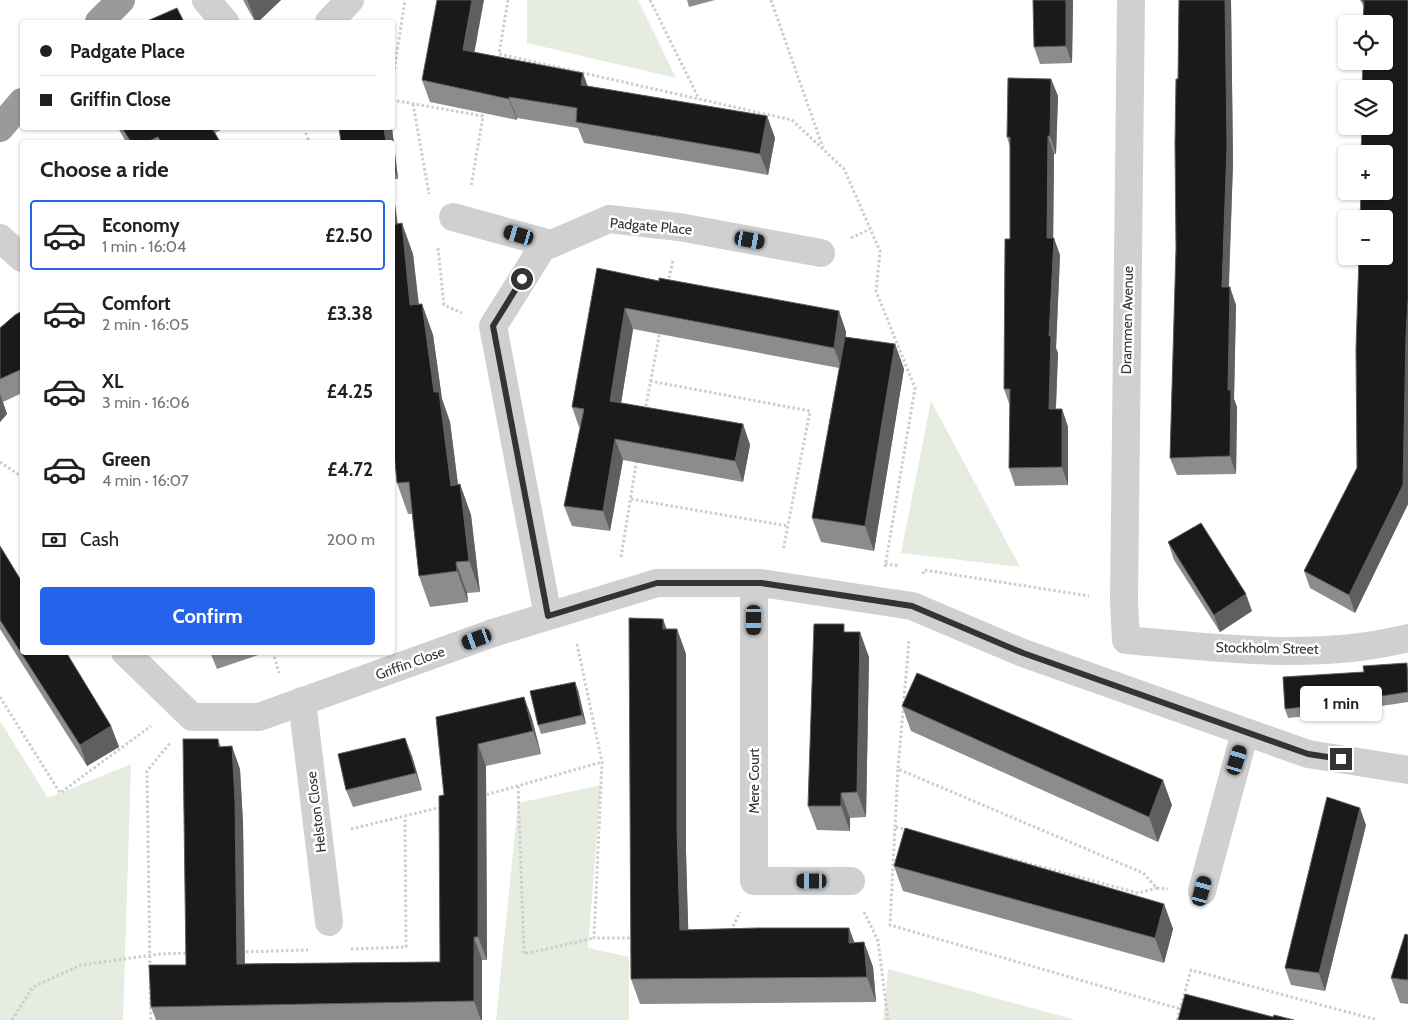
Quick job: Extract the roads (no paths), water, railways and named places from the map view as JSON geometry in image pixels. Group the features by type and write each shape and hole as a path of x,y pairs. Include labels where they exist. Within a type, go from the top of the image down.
{"highway":[{"path":"101,20 121,0"},
{"path":"0,128 20,104"}],"street":[{"path":"206,0 224,20"},
{"path":"331,20 350,0"},
{"name":"Drammen Avenue","path":"1126,640 1124,601 1131,0"},
{"path":"453,217 551,244"},
{"name":"Padgate Place","path":"559,612 493,326 542,248 610,219 679,227 821,253"},
{"path":"0,238 20,256"},
{"name":"Griffin Close","path":"128,655 186,711 259,717 493,633 657,583 765,584 912,606 1023,653 1308,754 1408,770"},
{"name":"Mere Court","path":"765,584 754,881 851,881"},
{"name":"Stockholm Street","path":"1126,640 1205,647 1296,651 1377,646 1408,638"},
{"name":"Helston Close","path":"302,702 329,922"},
{"path":"1202,891 1245,732"}]}
